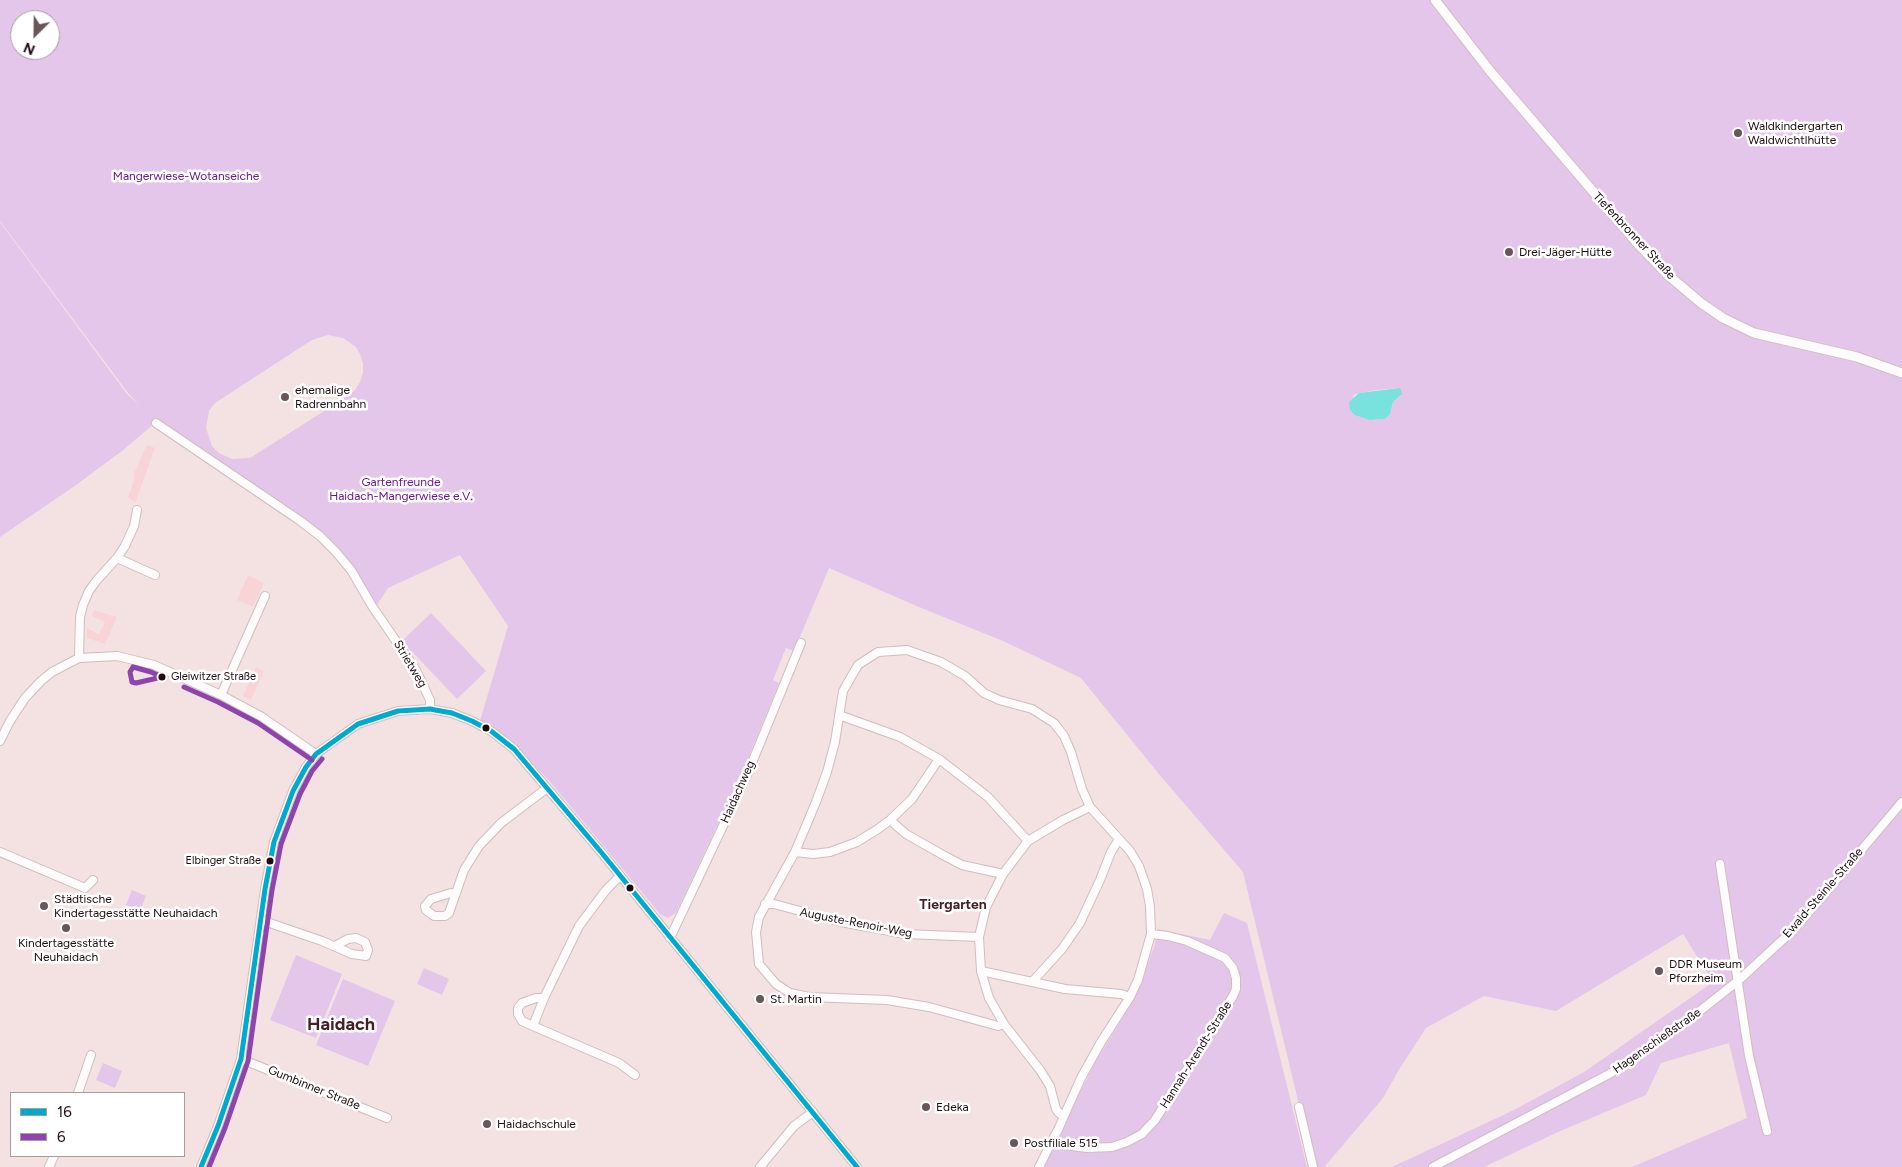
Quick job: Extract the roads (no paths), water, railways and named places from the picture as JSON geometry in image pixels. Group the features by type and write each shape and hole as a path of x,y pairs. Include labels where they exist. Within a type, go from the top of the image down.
{"street":[{"name":"Tiefenbronner Straße","path":"1436,0 1490,71 1638,244 1668,275 1701,303 1723,318 1754,333 1858,357 1902,373"},
{"name":"Strietweg","path":"156,423 299,520 320,536 336,552 351,570 372,606 416,670 430,700 430,709"},
{"path":"79,658 80,617 83,605 89,591 117,558 134,526 137,510"},
{"path":"117,558 155,575"},
{"path":"221,695 265,596"},
{"name":"Haidachweg","path":"670,938 747,775 801,643"},
{"path":"1004,1024 998,1026 929,1007 887,1000 809,997 790,993 776,984 764,972 758,961 756,932 758,917 795,852 827,772 835,742 843,691 858,665 878,652 907,650 925,655 965,676 984,693 999,700 1032,708 1054,723 1064,736 1072,752 1082,788 1090,807 1130,851 1147,889 1151,934 1138,980 1130,997 1101,1042 1039,1167"},
{"path":"0,741 27,695 52,672 79,658 117,656 154,665 221,695 262,717 316,754"},
{"path":"200,1167 218,1126 241,1059 274,842 292,791 316,754 358,724 376,716 398,710 430,709 452,714 491,731 510,744 857,1167"},
{"path":"839,715 900,737 939,758 988,797 1028,841"},
{"path":"795,852 813,854 830,852 857,842 890,820 912,799 939,758"},
{"path":"454,894 464,870 479,846 501,822 547,788"},
{"name":"Ewald-Steinle-Straße","path":"1739,980 1808,913 1902,802"},
{"path":"1064,1116 1056,1109 1050,1086 1040,1070 1004,1024 989,998 980,971 978,937 986,907 1003,874 1028,841 1063,820 1090,807"},
{"path":"890,820 906,834 962,865 1003,874"},
{"path":"1034,981 1080,923 1111,852 1119,839"},
{"path":"0,852 85,888 93,880"},
{"path":"1720,864 1750,1056 1767,1131"},
{"path":"533,1026 544,998 579,926 606,890 620,876"},
{"name":"Auguste-Renoir-Weg","path":"765,904 774,904 841,922 905,934 978,937"},
{"path":"261,920 335,946"},
{"name":"Hannah-Arendt-Straße","path":"1051,1143 1087,1148 1112,1147 1142,1134 1155,1120 1233,996 1236,989 1236,978 1233,968 1224,958 1187,941 1151,934"},
{"path":"980,971 1065,988 1121,994 1130,997"},
{"name":"Hagenschießstraße","path":"1433,1167 1611,1073 1648,1050 1739,980"},
{"path":"544,998 522,1003 518,1008 518,1014 522,1022 619,1063 635,1075"},
{"path":"78,1092 90,1055"},
{"name":"Gumbinner Straße","path":"241,1059 387,1118"},
{"path":"1299,1107 1313,1167"},
{"path":"760,1167 794,1126 813,1112"}],"water":[{"path":"1400,388 1402,394 1393,402 1390,414 1385,419 1370,420 1355,415 1350,410 1349,402 1359,393"}],"place":[{"name":"Waldkindergarten Waldwichtlhütte","path":"1738,133"},
{"name":"Drei-Jäger-Hütte","path":"1509,252"},
{"name":"ehemalige Radrennbahn","path":"285,397"},
{"name":"Gleiwitzer Straße","path":"162,677"},
{"name":"Elbinger Straße","path":"270,861"},
{"name":"Städtische Kindertagesstätte Neuhaidach","path":"44,906"},
{"name":"Kindertagesstätte Neuhaidach","path":"66,928"},
{"name":"DDR Museum Pforzheim","path":"1659,971"},
{"name":"St. Martin","path":"760,999"},
{"name":"Edeka","path":"926,1107"},
{"name":"Haidachschule","path":"487,1124"},
{"name":"Postfiliale 515","path":"1014,1143"}],"district":[{"name":"Tiergarten","path":"953,905"},
{"name":"Haidach","path":"341,1025"}],"park label":[{"name":"Mangerwiese-Wotanseiche","path":"186,176"},
{"name":"Gartenfreunde Haidach-Mangerwiese e.V.","path":"401,489"}]}
